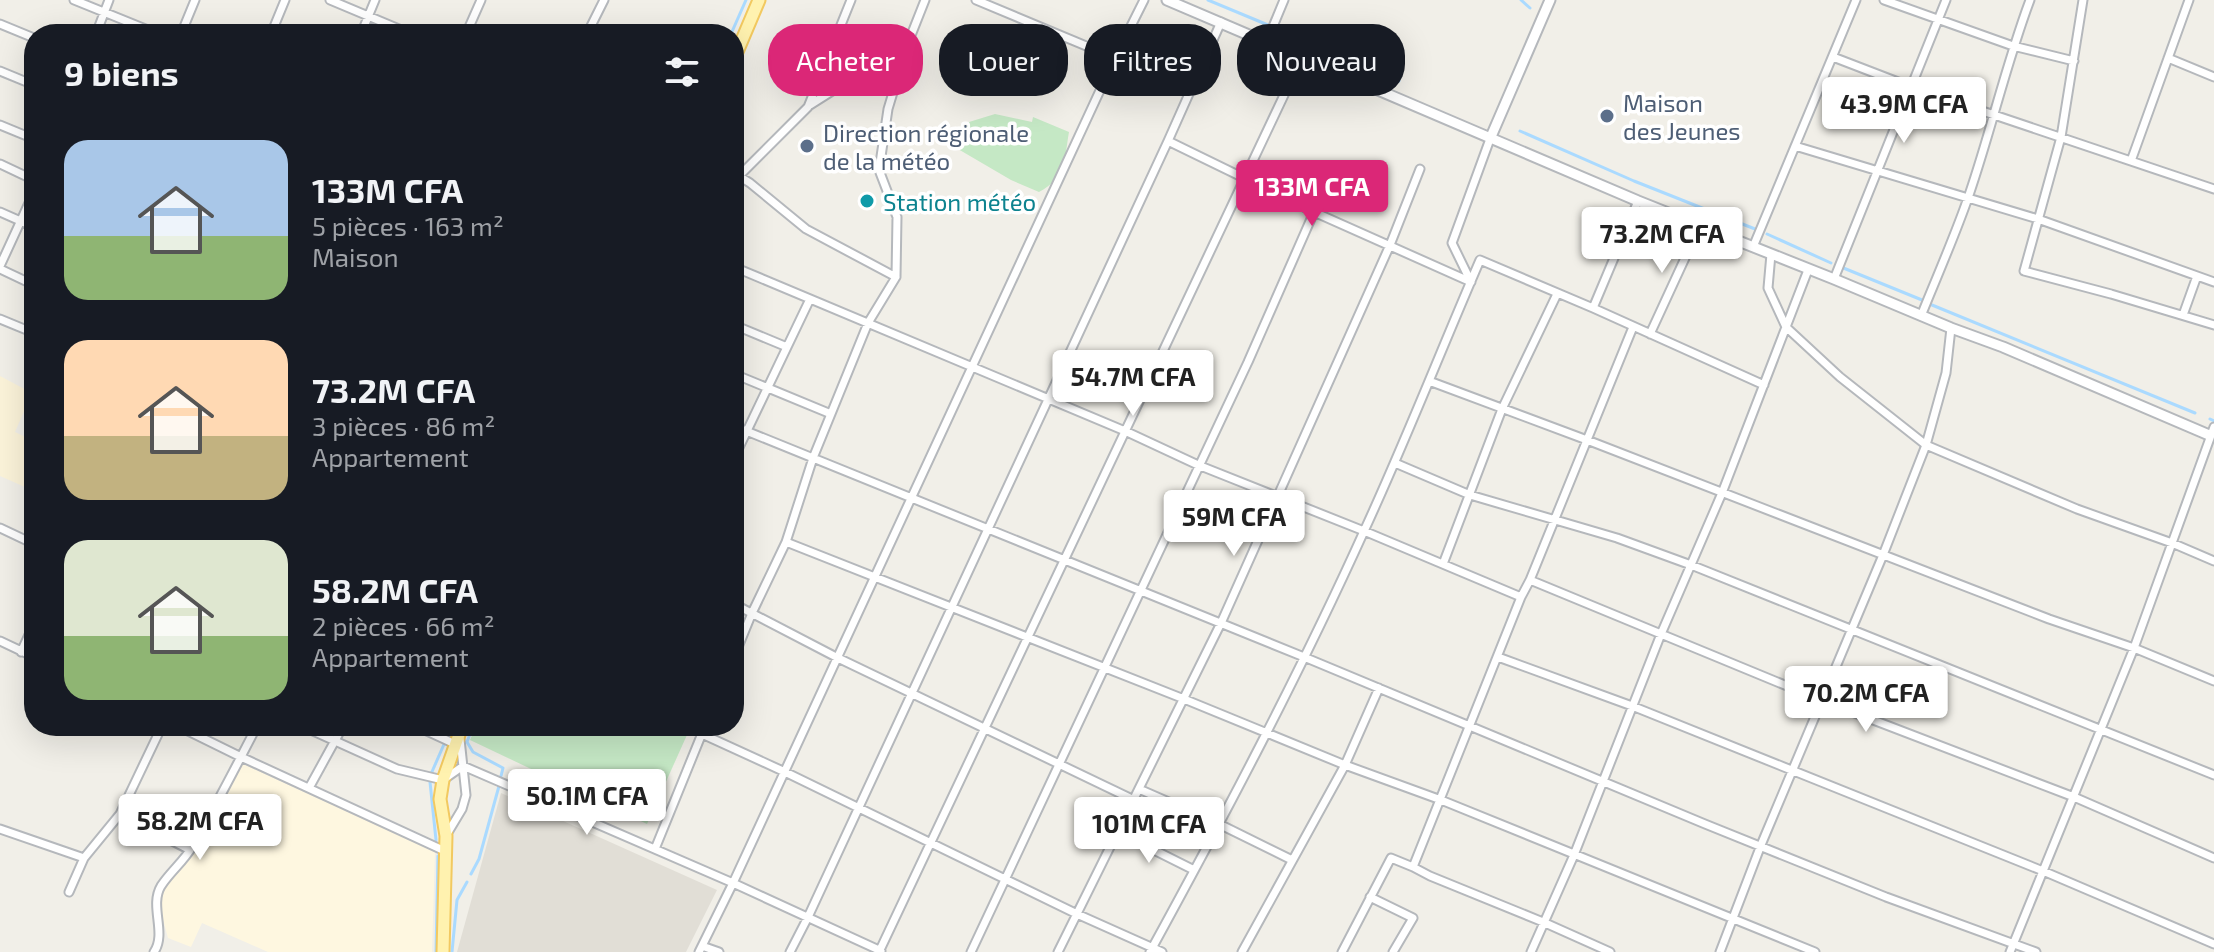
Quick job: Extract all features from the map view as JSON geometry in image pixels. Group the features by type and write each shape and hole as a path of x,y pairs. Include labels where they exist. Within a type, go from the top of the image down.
{"main road":[{"path":"744,35 759,0"},
{"path":"443,952 447,852 440,799 443,780 458,736"}],"street":[{"path":"74,0 133,24"},
{"path":"100,24 109,0"},
{"path":"185,24 195,0"},
{"path":"275,24 285,0"},
{"path":"330,0 388,24"},
{"path":"365,24 375,0"},
{"path":"470,24 481,0"},
{"path":"592,24 604,0"},
{"path":"808,107 851,0"},
{"path":"916,24 925,0"},
{"path":"976,0 1084,45"},
{"path":"1132,24 1144,0"},
{"path":"1167,0 1237,29"},
{"path":"1274,24 1284,0"},
{"path":"1471,282 1452,243 1490,139 1550,0"},
{"path":"1753,247 1856,0"},
{"path":"1884,0 2013,46 2074,61"},
{"path":"1834,279 1946,0"},
{"path":"1921,316 1968,199 1995,116 2013,46 2030,0"},
{"path":"2083,0 2061,137 2024,271 2214,325"},
{"path":"2131,161 2189,0"},
{"path":"790,952 1221,22"},
{"path":"0,24 24,34"},
{"path":"1833,57 1911,87 2214,189"},
{"path":"2168,58 2214,77"},
{"path":"0,71 24,81"},
{"path":"744,167 808,107 825,96"},
{"path":"744,633 786,542 813,458 868,323 896,277 897,217 879,170 892,96"},
{"path":"719,952 700,949 876,578 1098,96"},
{"path":"463,766 881,951 1284,96"},
{"path":"1391,96 1638,201 2212,433 2134,648 2010,952"},
{"path":"0,125 24,135"},
{"path":"1168,141 1314,212 1471,282"},
{"path":"1795,146 2038,219 2214,282"},
{"path":"0,164 24,175"},
{"path":"1058,952 1221,623 1390,245 1420,169"},
{"path":"744,180 806,229 896,277"},
{"path":"1593,308 1638,201"},
{"path":"0,212 24,222"},
{"path":"971,952 1248,362 1314,212"},
{"path":"24,214 0,267 24,280"},
{"path":"1650,334 1698,225"},
{"path":"1771,254 1768,288 1786,327 1840,377 1926,445 2077,509 2214,561"},
{"path":"1151,950 1304,657 1395,463 1480,260 1764,385"},
{"path":"1531,952 1574,855 1661,634 1722,493 1808,270"},
{"path":"744,271 1125,431 1198,465 1521,597"},
{"path":"2183,315 2197,276"},
{"path":"1443,564 1502,409 1557,294"},
{"path":"744,437 810,299"},
{"path":"0,319 24,329"},
{"path":"1413,867 1633,327"},
{"path":"1720,952 1926,445 1946,373 1951,328"},
{"path":"744,329 787,347"},
{"path":"744,378 831,414"},
{"path":"1429,381 2214,681"},
{"path":"744,430 1886,897 2036,952"},
{"path":"1395,463 1470,495 1617,538 1691,565 2214,775"},
{"path":"0,528 24,539"},
{"path":"786,542 1345,765 1441,800 1815,952"},
{"path":"1530,580 1821,700 2074,797 2214,858"},
{"path":"744,609 838,658 1134,800"},
{"path":"0,641 24,653"},
{"path":"21,652 24,646"},
{"path":"1498,657 1632,706 2043,871 2214,944"},
{"path":"1242,952 1345,765 1379,688"},
{"path":"69,892 84,858 120,814 157,736"},
{"path":"198,736 447,852"},
{"path":"158,951 156,901 160,887 190,850 252,736"},
{"path":"326,736 397,769 443,780 463,766"},
{"path":"309,788 338,736"},
{"path":"440,737 446,736"},
{"path":"446,836 462,809 466,795 459,736"},
{"path":"655,849 702,736"},
{"path":"716,736 1151,950 1162,952"},
{"path":"1139,789 1292,860"},
{"path":"120,814 190,850"},
{"path":"0,829 84,858"},
{"path":"1118,832 1194,870"},
{"path":"1342,952 1391,858 1610,952"},
{"path":"1370,897 1413,918 1393,952"}],"shaded area":[{"path":"241,763 435,852 432,952 268,952 202,923 191,947 168,938 161,912 161,897"},
{"path":"501,793 717,890 686,952 457,952"}],"green space":[{"path":"995,114 1032,122 1033,117 1069,132 1063,167 1055,180 1039,192 1011,180 958,149 969,122"},
{"path":"472,736 687,736 647,824 470,740"}],"sand":[{"path":"0,376 24,389 24,411 15,432 24,436 24,487 0,476"}],"waterway":[{"path":"735,24 746,0"},
{"path":"1208,0 1266,24"},
{"path":"1521,0 1530,8"},
{"path":"1520,131 1755,229"},
{"path":"1767,234 1831,263"},
{"path":"1841,267 1922,300"},
{"path":"1932,305 2195,413"},
{"path":"2210,419 2214,421"},
{"path":"469,736 467,742 473,752 503,768 501,776"},
{"path":"431,774 445,742"},
{"path":"430,782 436,840"},
{"path":"471,874 479,859 499,786"},
{"path":"436,952 438,856"},
{"path":"452,952 457,900 467,882"}],"place":[{"name":"Maison des Jeunes","path":"1607,116"},
{"name":"Direction régionale de la météo","path":"807,146"},
{"name":"Station météo","path":"867,201"}]}
